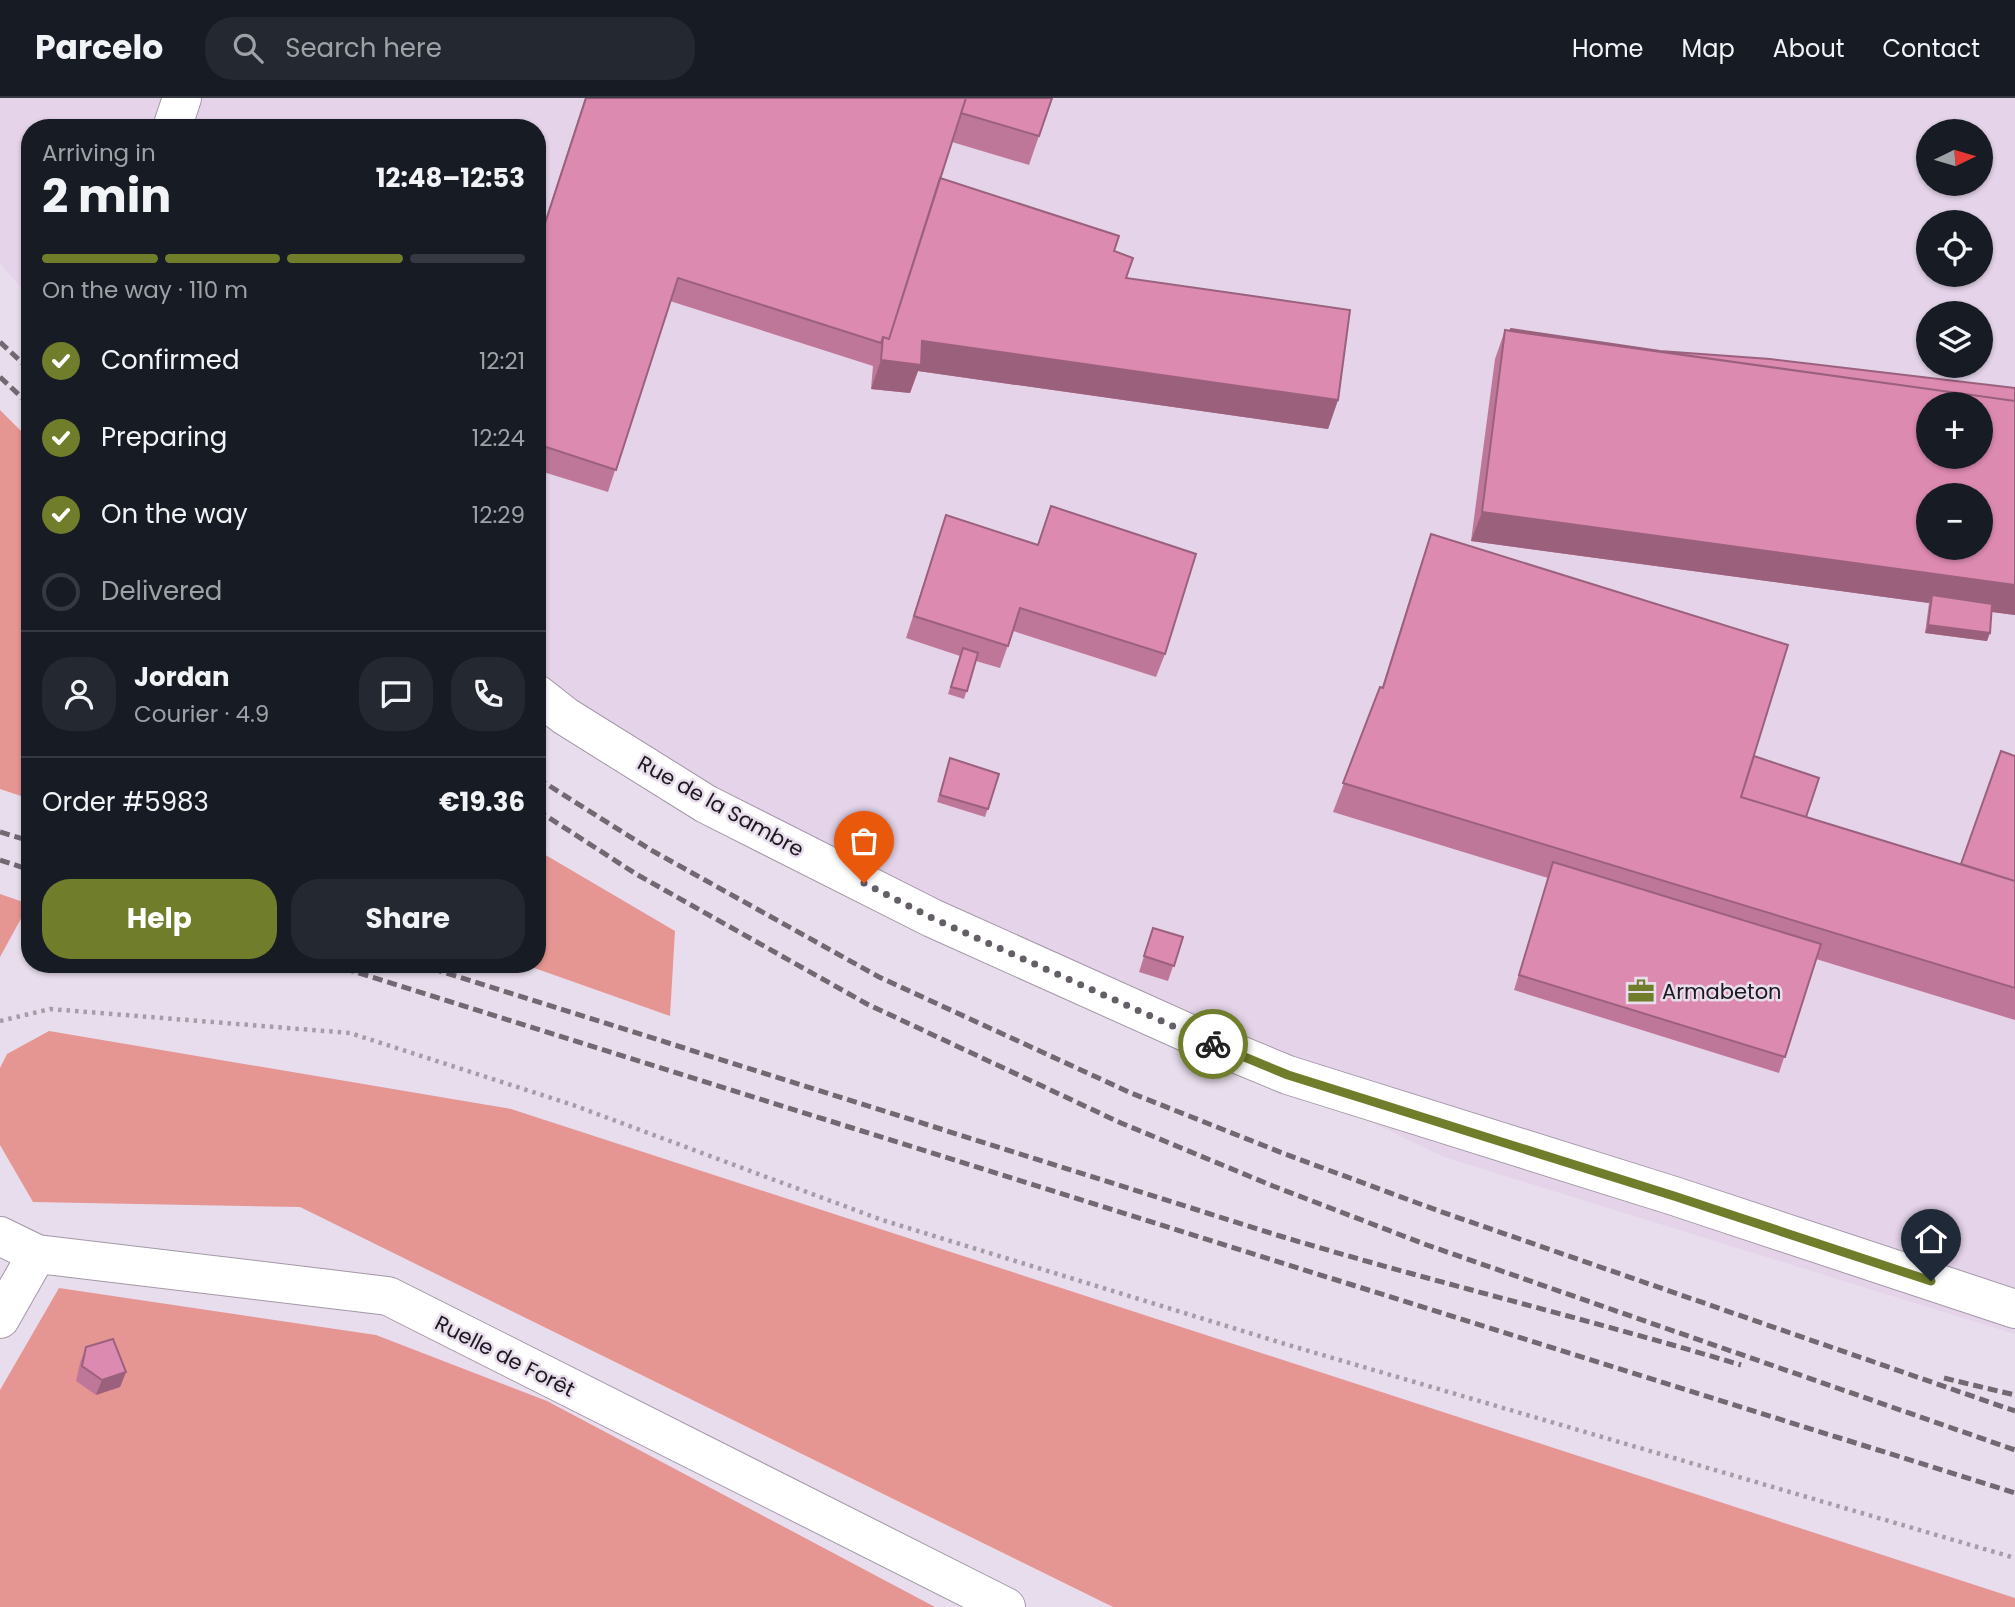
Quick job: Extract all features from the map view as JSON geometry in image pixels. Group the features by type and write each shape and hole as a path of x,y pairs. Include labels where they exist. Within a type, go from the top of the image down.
{"street":[{"path":"175,119 182,98"},
{"name":"Rue de la Sambre","path":"546,701 565,716 706,804 932,918 1208,1042 1288,1075 1674,1196 2015,1309"},
{"name":"Ruelle de Forêt","path":"0,1236 37,1254 388,1296 1006,1607"},
{"path":"0,1320 37,1254"}],"path":[{"path":"0,1021 50,1009 350,1033 573,1105 882,1220 1298,1348 2015,1558"}],"shaded area":[{"path":"0,98 2015,98 2015,1334 1444,1157 706,804 546,709 546,119 21,119 21,287 0,264"},
{"path":"0,410 21,431 21,796 0,789"},
{"path":"546,855 675,931 670,1016 546,972"},
{"path":"0,894 21,901 21,919 0,957"},
{"path":"49,1031 511,1109 2015,1598 2015,1607 1113,1607 300,1207 33,1202 0,1145 0,1068 7,1054"},
{"path":"59,1288 376,1335 547,1401 935,1607 0,1607 0,1390"}],"building":[{"path":"586,98 966,98 889,339 883,337 881,343 678,278 616,470 546,447 546,220"},
{"path":"966,98 1052,98 1039,136 961,113"},
{"path":"940,178 1119,236 1114,251 1133,258 1126,278 1350,310 1338,400 922,341 921,365 881,360 883,337 889,339"},
{"path":"1511,329 1660,351 1770,359 2015,388 2015,401 1993,398 1993,392 1950,392 1510,331"},
{"path":"1505,330 1950,392 1916,392 1916,469 1993,469 1993,398 2015,401 2015,585 1482,512"},
{"path":"1051,506 1196,554 1165,654 1020,608 1008,646 914,616 946,515 1038,545"},
{"path":"1431,534 1788,645 1741,797 2015,881 2015,988 1343,783 1380,687 1383,688"},
{"path":"1932,595 1992,604 1990,633 1928,625"},
{"path":"963,648 978,653 967,691 951,687"},
{"path":"2001,751 2015,756 2015,881 1961,864"},
{"path":"1754,756 1819,778 1806,817 1741,797"},
{"path":"950,758 999,774 988,809 940,795"},
{"path":"1553,862 1821,944 1785,1057 1519,975"},
{"path":"1153,928 1183,937 1174,966 1144,956"},
{"path":"113,1339 126,1372 102,1380 82,1366 86,1347"}],"railway":[{"path":"0,342 21,362"},
{"path":"0,377 21,397"},
{"path":"546,784 651,850 879,977 1131,1093 1439,1211 2015,1411"},
{"path":"546,816 636,874 867,1004 1121,1123 1273,1186 1427,1245 2015,1450"},
{"path":"0,832 21,838"},
{"path":"0,860 21,867"},
{"path":"359,973 2015,1493"},
{"path":"447,973 1280,1236 1741,1365"},
{"path":"1944,1378 2015,1395"}],"way so far":[{"path":"864,883 932,918 1213,1044"}],"place":[{"name":"Armabeton","path":"1641,991"}],"route":[{"path":"1213,1044 1288,1075 1674,1196 1931,1281"}]}
